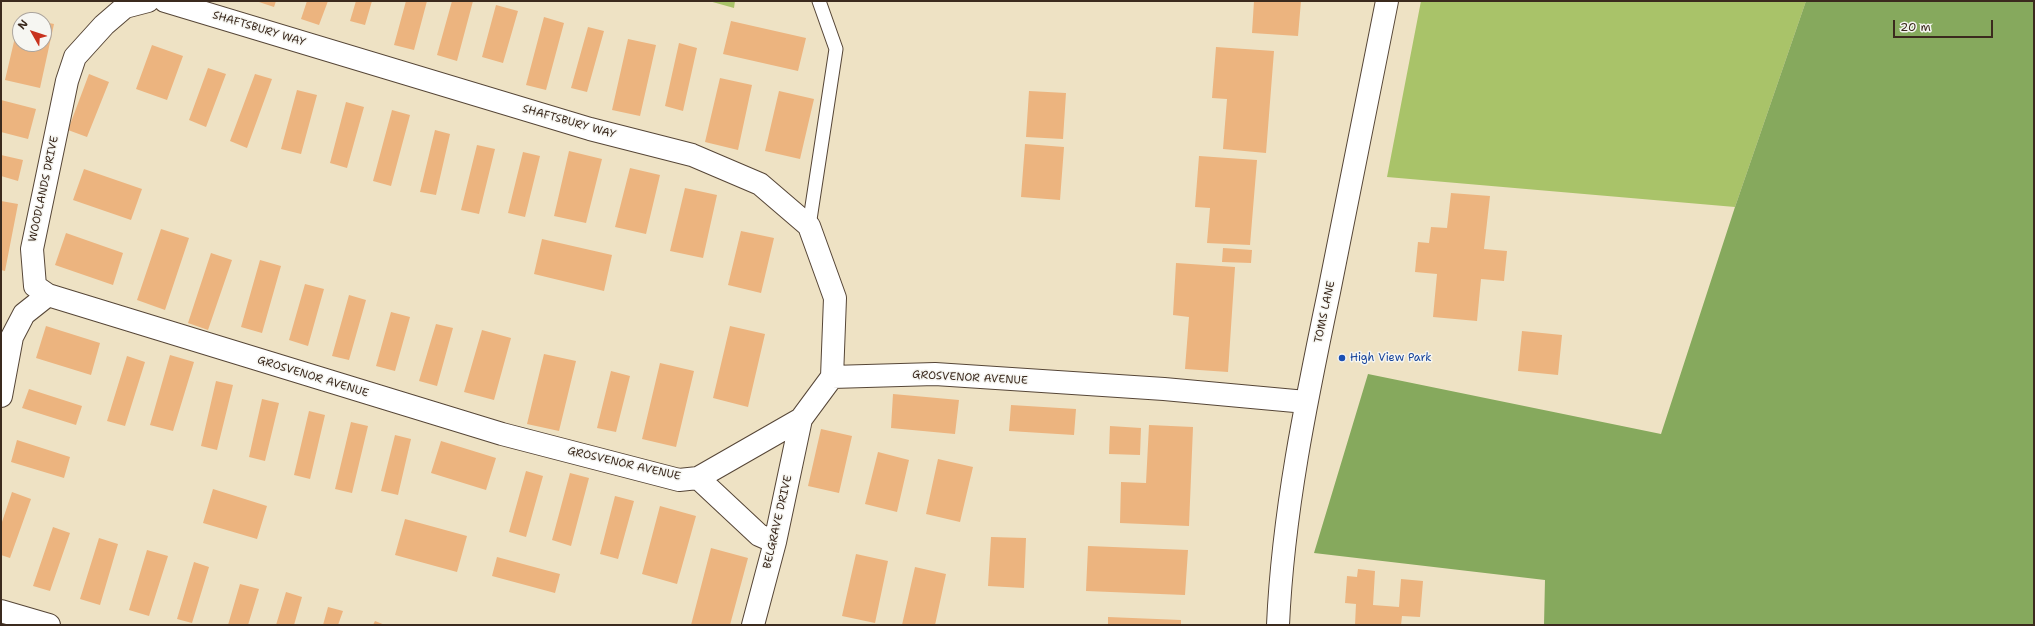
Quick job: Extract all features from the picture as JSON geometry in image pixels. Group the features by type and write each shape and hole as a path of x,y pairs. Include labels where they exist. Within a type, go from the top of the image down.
{"street":[{"name":"WOODLANDS DRIVE","path":"48,296 35,286 32,249 67,81 76,57 104,24 125,7 148,1"},
{"name":"SHAFTSBURY WAY","path":"165,1 590,128 692,155 760,184 809,226 835,298 832,377"},
{"name":"TOMS LANE","path":"1278,625 1280,580 1293,481 1306,402 1387,1"},
{"name":"GROSVENOR AVENUE","path":"48,296 502,434 680,480 698,478 801,419 832,377 935,374 1164,389 1306,402"},
{"path":"1,396 12,337 24,314 48,296"},
{"name":"BELGRAVE DRIVE","path":"754,625 775,542 801,419"},
{"path":"698,478 759,535 775,542"},
{"path":"1,611 49,625"}],"lane":[{"path":"809,226 836,49 819,1"}],"green space":[{"path":"709,1 735,1 734,8"},
{"path":"1421,1 1806,1 1735,207 1387,177"},
{"path":"1806,1 2034,1 2034,625 1544,625 1545,580 1314,553 1368,374 1661,434 1735,207"}],"building":[{"path":"256,1 276,1 274,7"},
{"path":"307,1 328,1 319,25 301,19"},
{"path":"356,1 372,1 365,25 350,21"},
{"path":"406,1 427,1 414,50 394,45"},
{"path":"452,1 473,1 457,61 437,55"},
{"path":"1254,1 1301,1 1298,36 1252,33"},
{"path":"496,5 518,11 503,63 482,57"},
{"path":"544,17 564,23 546,90 526,85"},
{"path":"731,21 806,38 798,71 723,54"},
{"path":"588,27 604,31 587,92 571,88"},
{"path":"628,39 656,45 640,116 612,110"},
{"path":"679,43 697,48 683,111 665,106"},
{"path":"152,45 183,56 167,100 136,89"},
{"path":"1216,47 1274,51 1266,153 1223,149 1227,99 1212,98"},
{"path":"12,50 12,52 48,52 40,88 5,80"},
{"path":"208,68 226,74 206,127 189,120"},
{"path":"89,74 109,82 87,137 68,130"},
{"path":"255,74 272,79 247,148 230,141"},
{"path":"720,78 752,85 738,150 705,142"},
{"path":"297,90 317,95 301,154 281,149"},
{"path":"779,91 814,99 800,159 765,151"},
{"path":"1029,91 1066,93 1063,139 1026,137"},
{"path":"1,100 36,109 28,139 1,132"},
{"path":"346,102 364,107 347,168 330,163"},
{"path":"392,110 410,115 391,186 373,181"},
{"path":"435,130 450,134 436,195 420,192"},
{"path":"1025,144 1064,147 1060,200 1021,197"},
{"path":"477,145 495,149 479,214 461,210"},
{"path":"569,151 602,159 586,223 554,216"},
{"path":"523,152 540,156 525,217 508,213"},
{"path":"1,155 23,160 18,181 1,176"},
{"path":"1199,156 1257,160 1250,245 1207,243 1210,208 1195,207"},
{"path":"630,168 660,175 646,234 615,227"},
{"path":"84,169 142,189 131,220 73,200"},
{"path":"685,188 717,195 703,258 670,251"},
{"path":"1451,193 1490,196 1484,249 1507,251 1504,281 1481,279 1477,321 1433,317 1437,274 1415,272 1418,242 1429,243 1431,227 1447,228"},
{"path":"1,201 18,204 5,271 1,270"},
{"path":"161,229 189,238 165,310 137,300"},
{"path":"741,231 774,238 761,293 728,285"},
{"path":"66,233 123,253 113,285 55,265"},
{"path":"542,239 612,255 604,291 534,274"},
{"path":"1223,248 1252,250 1251,263 1222,262"},
{"path":"211,253 232,260 208,330 188,323"},
{"path":"260,260 281,266 262,333 241,327"},
{"path":"1176,263 1235,267 1228,372 1185,369 1189,317 1173,315"},
{"path":"305,284 324,289 308,346 289,340"},
{"path":"349,295 366,300 349,360 332,356"},
{"path":"391,312 410,317 395,371 376,366"},
{"path":"436,324 453,328 437,386 419,381"},
{"path":"46,326 100,343 91,375 36,358"},
{"path":"730,326 765,334 748,407 713,398"},
{"path":"482,330 511,338 494,400 464,392"},
{"path":"1522,331 1562,335 1558,375 1518,371"},
{"path":"544,354 576,361 559,431 527,424"},
{"path":"170,355 194,362 173,431 150,425"},
{"path":"127,356 145,362 125,426 107,421"},
{"path":"660,363 694,371 676,447 642,439"},
{"path":"611,371 630,376 616,432 597,428"},
{"path":"216,381 233,385 217,450 201,446"},
{"path":"29,389 82,406 76,425 22,408"},
{"path":"893,394 959,400 955,434 891,428"},
{"path":"262,399 279,403 265,461 249,457"},
{"path":"1011,405 1076,409 1074,435 1009,431"},
{"path":"309,411 325,415 310,479 294,475"},
{"path":"351,422 368,426 352,493 335,489"},
{"path":"1149,425 1193,427 1189,526 1120,523 1121,482 1146,483"},
{"path":"1110,426 1141,428 1140,455 1109,454"},
{"path":"821,429 852,436 839,493 808,486"},
{"path":"395,435 411,439 398,495 381,491"},
{"path":"17,440 70,457 64,478 11,462"},
{"path":"441,441 496,458 486,490 431,473"},
{"path":"878,452 909,460 897,512 865,504"},
{"path":"938,459 973,467 960,522 926,514"},
{"path":"526,471 543,476 526,537 509,532"},
{"path":"570,473 589,478 571,546 552,540"},
{"path":"213,489 267,506 257,539 203,523"},
{"path":"12,492 31,499 10,558 1,555 1,525"},
{"path":"615,496 634,501 618,559 600,554"},
{"path":"660,506 696,516 677,584 642,574"},
{"path":"405,519 467,536 457,572 395,555"},
{"path":"53,527 70,533 50,591 33,586"},
{"path":"991,537 1026,538 1024,588 988,586"},
{"path":"99,538 118,544 100,605 80,599"},
{"path":"1088,546 1188,550 1185,595 1086,591"},
{"path":"711,548 748,558 730,625 691,625"},
{"path":"147,550 168,556 149,616 129,610"},
{"path":"856,554 888,561 875,623 842,616"},
{"path":"497,557 560,574 555,593 492,576"},
{"path":"194,562 209,567 192,623 177,619"},
{"path":"915,567 946,574 935,625 902,625"},
{"path":"1358,569 1375,571 1373,605 1399,607 1401,579 1423,581 1420,617 1402,616 1401,625 1355,625 1356,604 1345,603 1347,576 1357,577"},
{"path":"240,584 259,589 248,625 228,625"},
{"path":"286,592 302,597 294,625 276,625"},
{"path":"328,607 343,611 338,625 323,625"},
{"path":"1108,617 1181,620 1181,625 1108,625"},
{"path":"375,621 385,625 373,625"}],"place":[{"name":"High View Park","path":"1342,358"}]}
